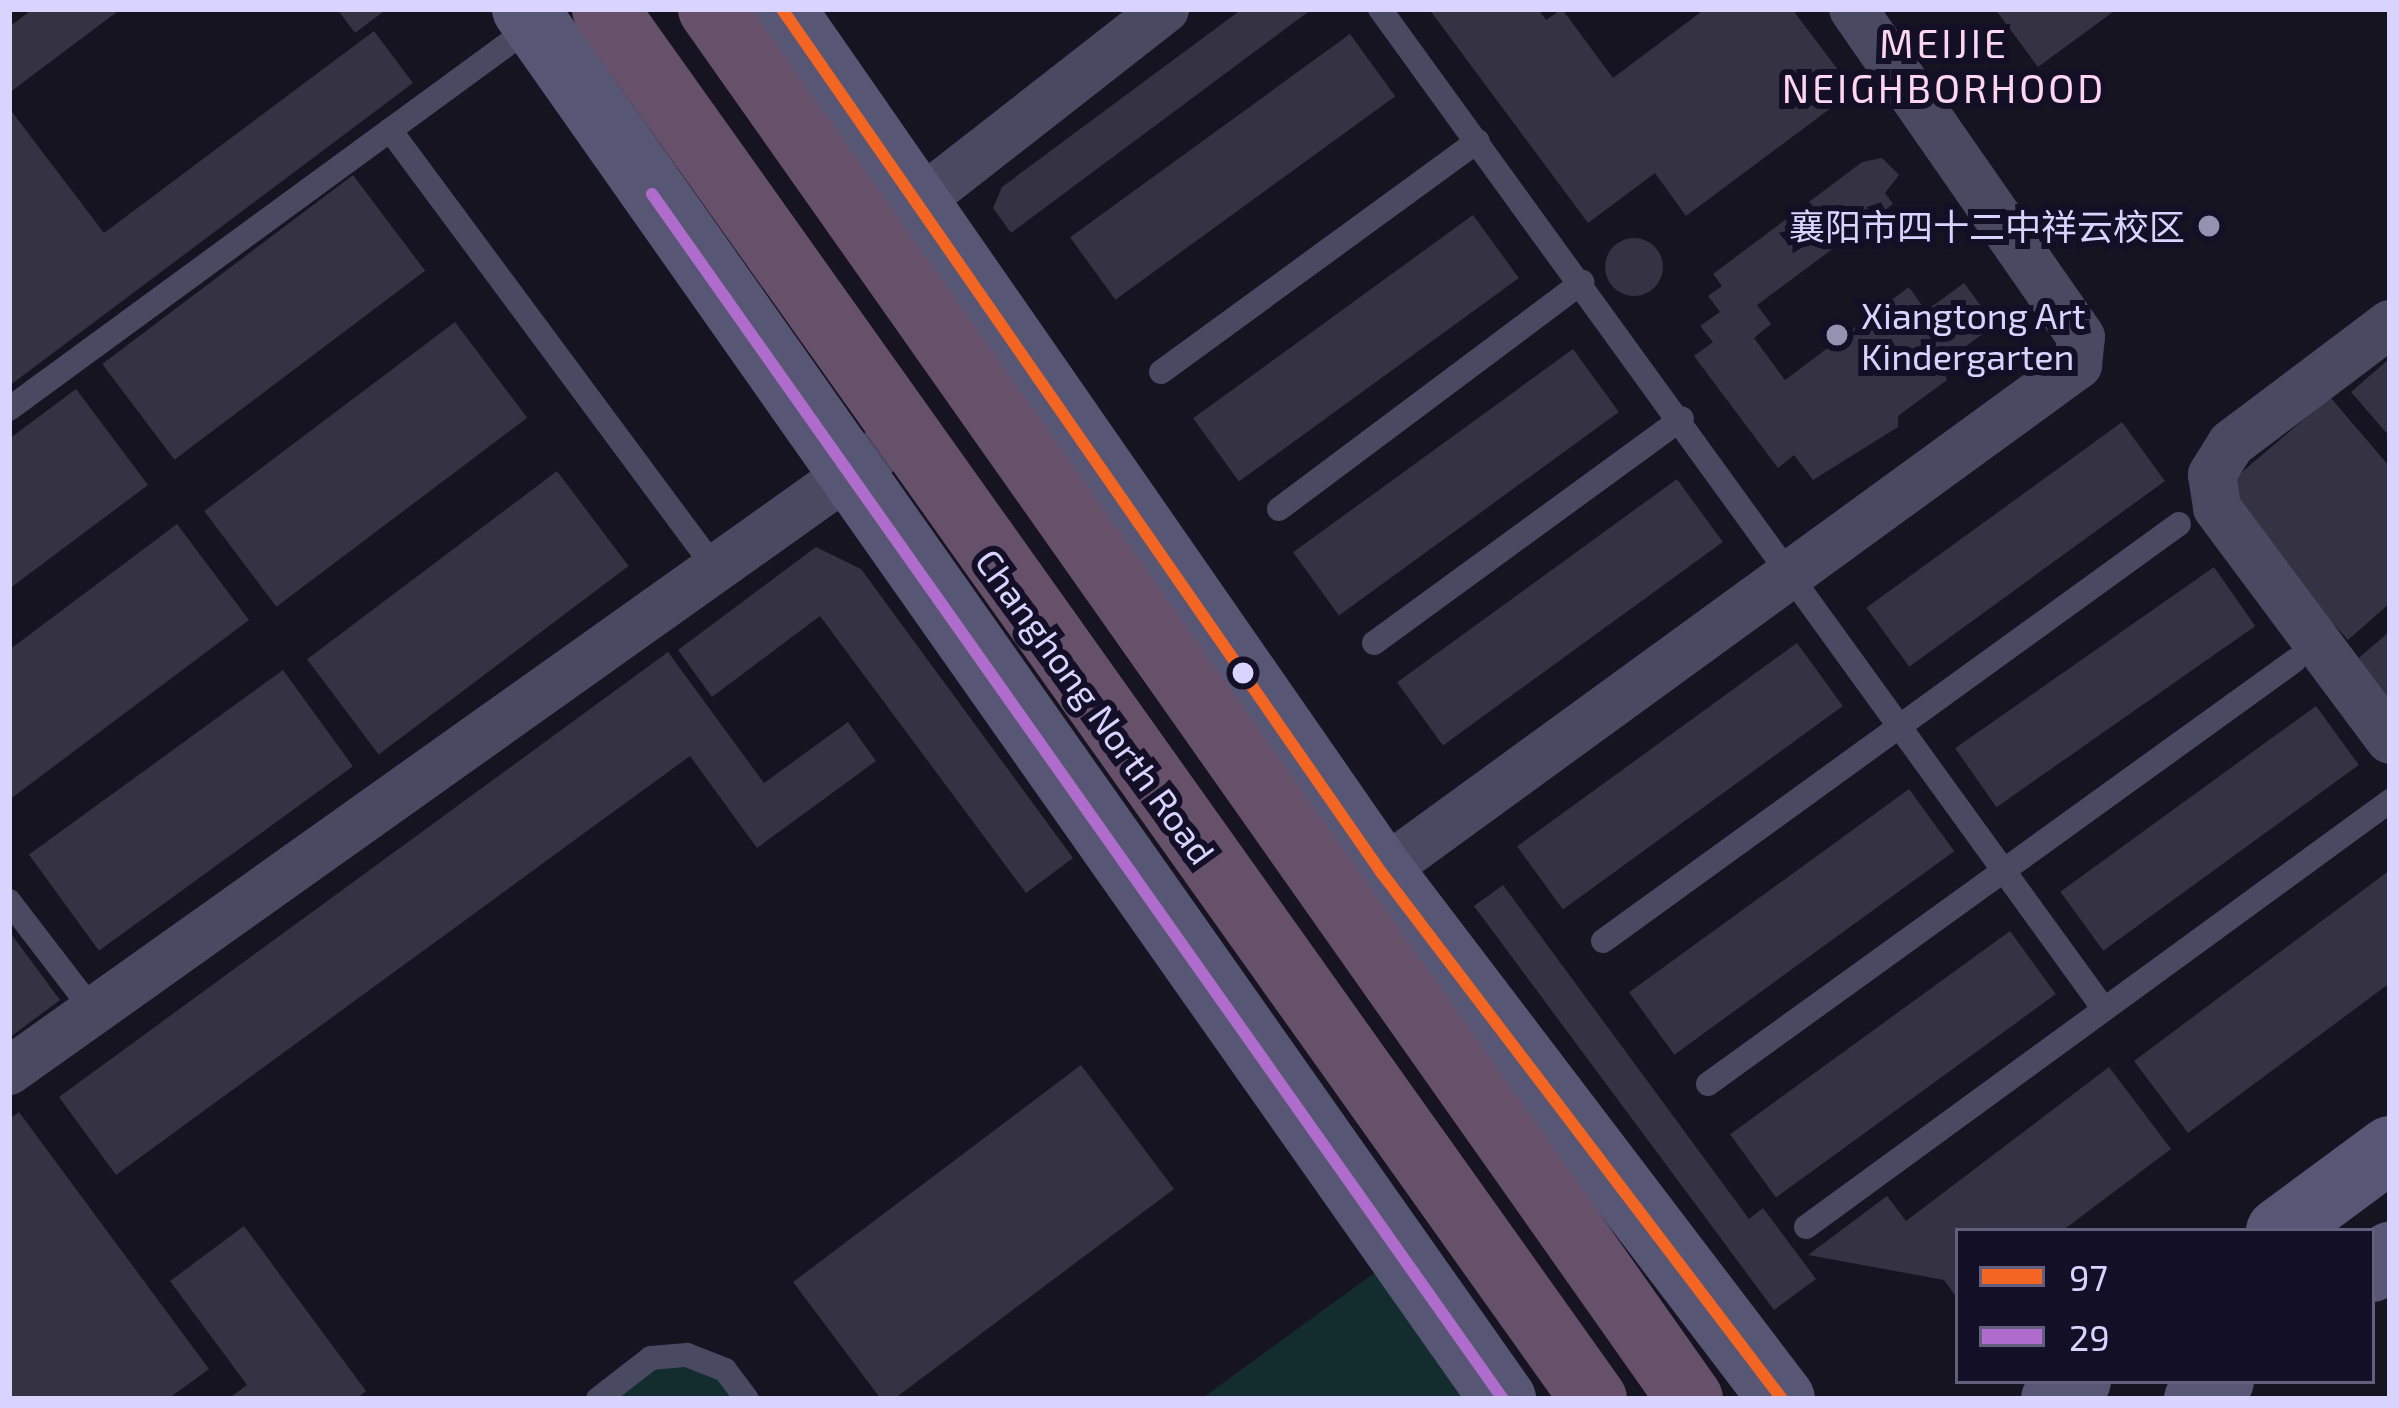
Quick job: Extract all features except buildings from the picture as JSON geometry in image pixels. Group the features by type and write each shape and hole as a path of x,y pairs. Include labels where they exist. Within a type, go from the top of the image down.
{"highway":[{"name":"Changhong North Road","path":"605,9 901,436 1594,1399"},
{"path":"711,9 894,220 1690,1399"}],"street":[{"path":"782,9 894,220 1782,1399"},
{"path":"894,220 1165,9"},
{"path":"1381,872 1795,571 2085,351 1863,13"},
{"path":"538,14 848,476 1503,1399"},
{"path":"2390,323 2230,444 2212,475 2217,508 2390,740"},
{"path":"9,1071 91,1008 717,571 901,436"},
{"path":"2283,1228 2390,1148"},
{"path":"1512,1286 1561,1399"}],"lane":[{"path":"1380,9 1795,571 2104,1009"},
{"path":"9,409 390,130 538,14"},
{"path":"390,130 717,571"},
{"path":"1161,372 1478,141"},
{"path":"1279,509 1582,282"},
{"path":"1374,643 1682,418"},
{"path":"1603,941 2179,524"},
{"path":"1708,1084 2294,661"},
{"path":"1806,1228 2390,801"},
{"path":"9,901 91,1008"},
{"path":"598,1399 651,1358 687,1355 725,1370 747,1399"}],"green space":[{"path":"1399,1255 1503,1399 1201,1399"},
{"path":"687,1355 747,1399 598,1399 651,1358"}],"transit line":[{"name":"97","path":"782,9 1381,872 1782,1399"},
{"name":"29","path":"652,194 1503,1399"}],"place":[{"name":"襄阳市四十二中祥云校区","path":"2209,226"},
{"name":"Xiangtong Art Kindergarten","path":"1837,335"}],"district":[{"name":"MEIJIE NEIGHBORHOOD","path":"1944,66"}]}
